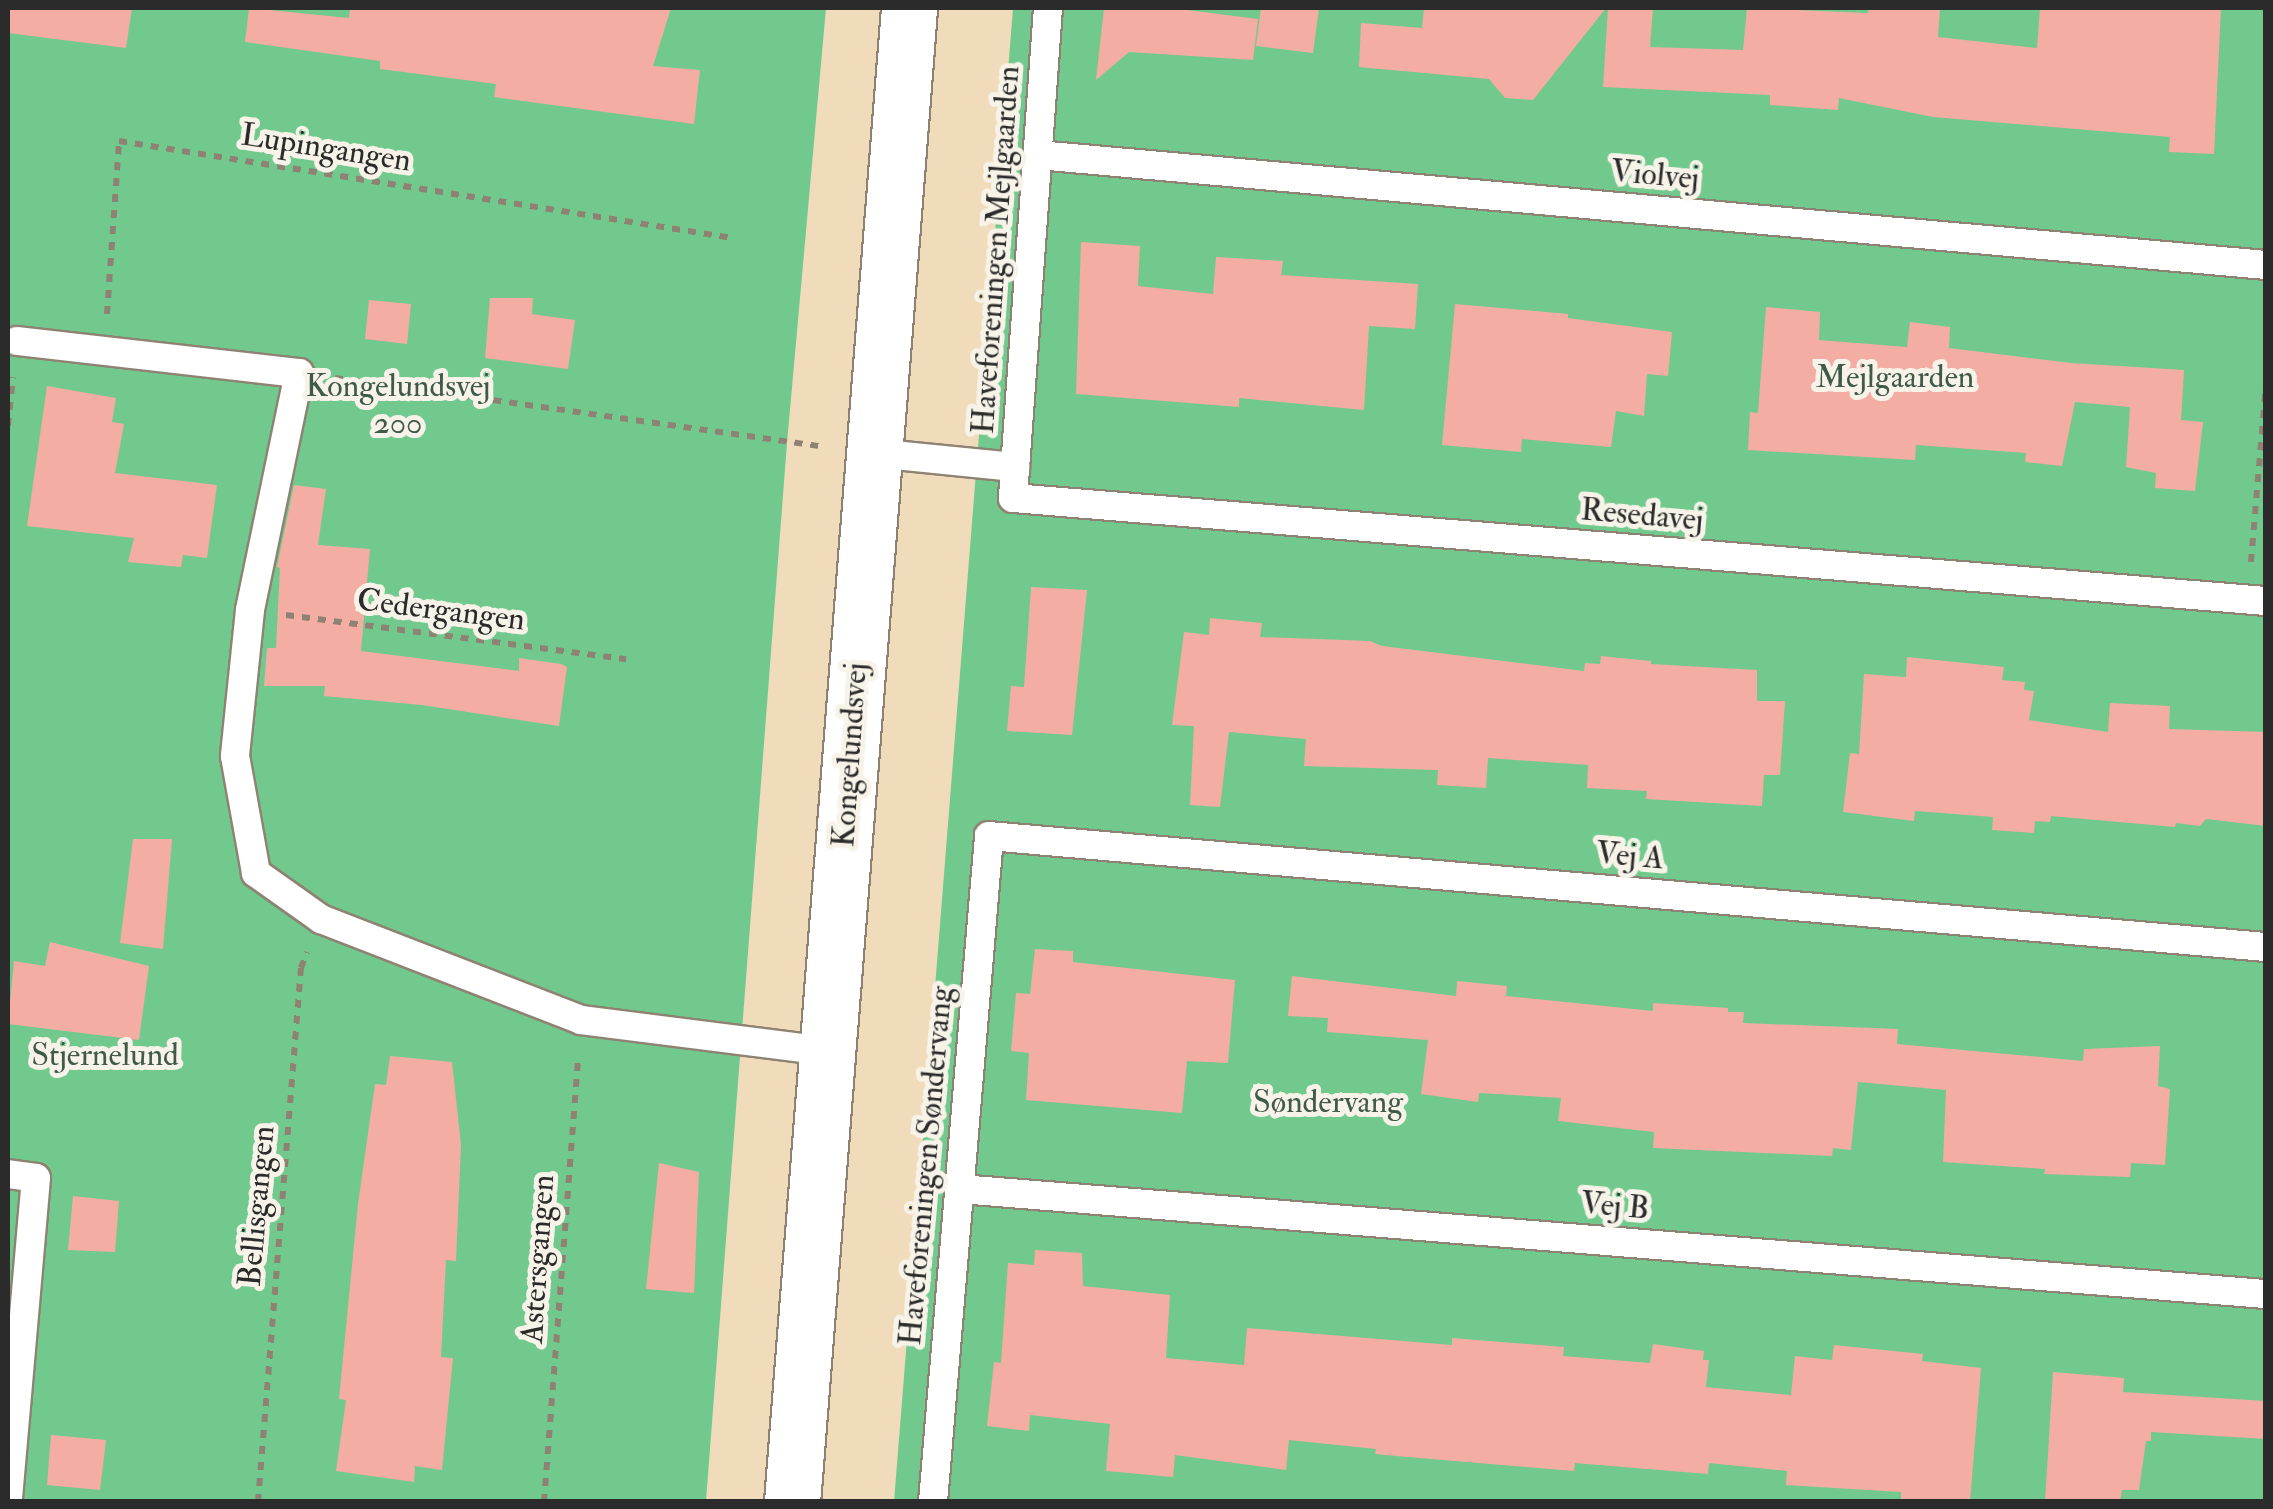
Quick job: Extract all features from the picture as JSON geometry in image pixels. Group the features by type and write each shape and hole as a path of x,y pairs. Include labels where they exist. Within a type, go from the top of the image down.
{"street":[{"name":"Kongelundsvej","path":"792,1502 909,8"}],"lane":[{"name":"Haveforeningen Mejlgaarden","path":"1014,498 1048,8"},
{"name":"Violvej","path":"1038,155 2266,265"},
{"path":"17,341 299,373 250,610 235,756 256,873 321,919 581,1020 827,1050"},
{"path":"874,453 1015,466"},
{"name":"Resedavej","path":"1014,498 2257,600"},
{"name":"Vej A","path":"990,836 2266,947"},
{"name":"Haveforeningen Søndervang","path":"933,1502 990,836"},
{"path":"8,1174 36,1178 8,1498"},
{"name":"Vej B","path":"960,1189 2266,1294"}],"path":[{"name":"Lupingangen","path":"104,350 119,141 732,238"},
{"path":"299,373 874,453"},
{"path":"2257,600 2266,384"},
{"name":"Cedergangen","path":"250,610 626,659"},
{"name":"Bellisgangen","path":"258,1502 301,968 321,919"},
{"name":"Astersgangen","path":"544,1502 581,1020"}],"green space":[{"name":"Kongelundsvej 200","path":"8,8 826,8 787,443 706,1501 8,1502"},
{"path":"1013,8 2265,8 2265,1501 894,1502"}],"building":[{"path":"9,8 132,8 126,48 8,33"},
{"path":"249,8 349,18 350,8 671,8 653,66 700,70 694,124 494,97 496,84 380,69 380,61 245,42"},
{"path":"1104,8 1171,8 1258,19 1253,60 1129,52 1096,80"},
{"path":"1261,8 1319,8 1313,53 1256,46"},
{"path":"1424,8 1606,8 1533,100 1505,98 1489,79 1359,67 1361,23 1422,28"},
{"path":"1608,8 1653,8 1650,47 1743,50 1747,8 1868,13 1869,8 1940,8 1938,37 2037,48 2040,8 2221,8 2214,154 2169,152 2170,137 1933,117 1839,98 1838,110 1770,105 1770,95 1603,87"},
{"path":"1081,242 1140,246 1138,286 1213,294 1216,257 1283,261 1281,275 1418,284 1415,329 1369,326 1364,410 1239,398 1239,407 1076,394"},
{"path":"490,298 533,298 532,314 575,320 568,369 485,358"},
{"path":"369,300 411,304 407,344 365,339"},
{"path":"1455,304 1568,314 1568,318 1672,332 1668,376 1647,374 1644,416 1616,411 1611,447 1522,439 1521,452 1442,445"},
{"path":"1766,307 1820,312 1819,340 1907,347 1910,322 1950,327 1949,348 2071,363 2184,370 2181,420 2203,422 2195,491 2155,488 2156,473 2126,467 2130,407 2075,402 2062,466 2025,462 2026,453 1916,445 1915,460 1748,450 1750,412 1758,413"},
{"path":"47,386 116,398 112,422 124,424 115,473 217,485 207,558 183,555 181,567 128,562 134,538 27,526"},
{"path":"294,485 326,489 318,545 370,549 361,651 519,671 519,658 561,664 567,667 559,726 422,705 324,696 325,686 264,686 267,648 276,648 280,568 277,567"},
{"path":"1031,587 1087,590 1072,735 1007,731 1011,686 1024,687"},
{"path":"1210,618 1262,623 1260,637 1370,641 1382,646 1584,671 1585,663 1600,664 1601,656 1651,664 1757,670 1757,701 1785,701 1780,775 1764,775 1762,806 1646,799 1647,791 1587,788 1588,765 1488,758 1486,788 1437,785 1438,770 1304,766 1306,739 1229,732 1220,807 1190,805 1194,726 1172,725 1184,632 1209,635"},
{"path":"1907,657 2004,667 2002,680 2025,682 2024,690 2034,691 2029,720 2108,732 2110,703 2170,706 2169,729 2266,732 2266,826 2206,819 2200,826 2176,823 2175,827 2051,816 2050,822 2035,821 2034,833 1992,830 1993,817 1915,811 1914,821 1843,812 1850,753 1859,754 1864,674 1906,677"},
{"path":"133,839 172,839 163,949 120,943"},
{"path":"50,942 149,966 139,1040 8,1024 14,961 45,966"},
{"path":"1035,949 1073,951 1073,962 1235,980 1228,1063 1187,1061 1182,1113 1026,1100 1029,1053 1011,1051 1016,993 1030,994"},
{"path":"1292,976 1456,996 1457,981 1507,986 1506,996 1653,1011 1653,1003 1728,1008 1728,1012 1744,1012 1743,1023 1898,1029 1897,1044 2083,1061 2084,1049 2160,1046 2158,1086 2170,1089 2165,1165 2131,1163 2130,1177 2044,1174 2045,1169 1943,1162 1946,1090 1858,1082 1851,1150 1833,1148 1832,1156 1653,1148 1654,1132 1558,1121 1561,1098 1479,1093 1478,1102 1421,1094 1428,1040 1327,1032 1328,1018 1288,1016"},
{"path":"390,1056 452,1062 461,1145 456,1261 446,1260 441,1357 453,1358 442,1470 415,1466 414,1482 336,1471 346,1400 339,1399 358,1204 375,1084 386,1085"},
{"path":"659,1163 699,1172 694,1293 646,1289"},
{"path":"73,1196 119,1201 115,1252 68,1250"},
{"path":"1035,1250 1082,1253 1083,1286 1170,1295 1166,1358 1244,1365 1247,1328 1452,1345 1452,1338 1564,1347 1563,1356 1650,1363 1653,1344 1704,1351 1703,1360 1709,1360 1706,1387 1791,1395 1795,1356 1832,1360 1834,1345 1923,1354 1922,1361 1981,1368 1970,1502 1901,1502 1901,1492 1786,1485 1787,1471 1709,1463 1708,1474 1575,1463 1574,1471 1375,1454 1376,1449 1289,1440 1286,1470 1175,1455 1173,1477 1106,1471 1110,1424 1030,1415 1029,1431 987,1426 994,1362 1001,1363 1008,1263 1034,1265"},
{"path":"2053,1372 2124,1378 2123,1392 2266,1401 2266,1439 2151,1432 2151,1441 2146,1441 2139,1490 2122,1490 2120,1502 2045,1502"},
{"path":"51,1435 106,1440 100,1490 47,1485"}],"park label":[{"name":"Mejlgaarden","path":"1895,377"},
{"name":"Stjernelund","path":"105,1055"},
{"name":"Søndervang","path":"1328,1102"}]}
